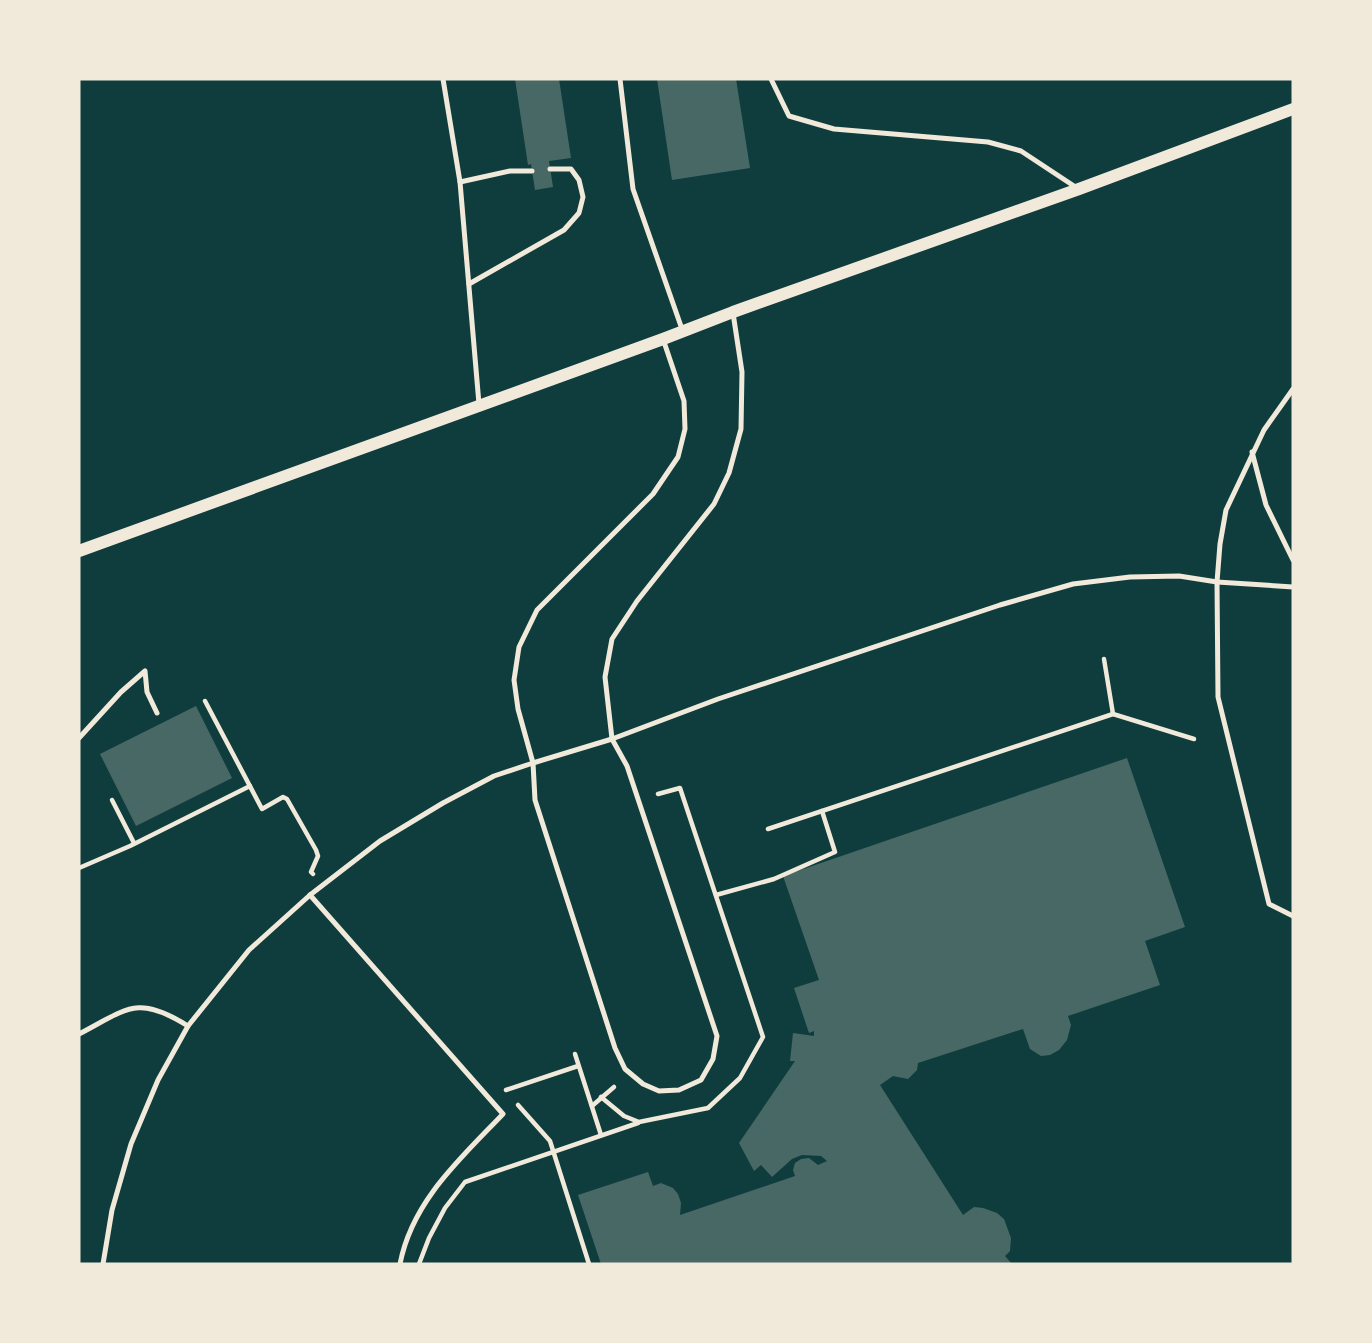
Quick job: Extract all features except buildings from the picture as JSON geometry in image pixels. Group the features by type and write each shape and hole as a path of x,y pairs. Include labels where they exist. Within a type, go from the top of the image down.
{"street":[{"path":"79,551 324,464 479,404 663,340 733,312 1079,189 1293,108"}],"lane":[{"path":"443,79 460,182 479,404"},
{"path":"620,79 633,189 683,332"},
{"path":"771,79 789,116 834,129 988,142 1021,152 1079,189"},
{"path":"469,284 564,230 579,212 583,197 579,180 571,169 550,169"},
{"path":"460,182 510,172 532,171"},
{"path":"663,340 684,401 685,429 678,457 653,494 537,610 519,646 514,680 518,709 533,763 535,800 615,1048 625,1069 643,1084 659,1091 679,1090 701,1080 713,1059 717,1036 627,766 612,739 605,677 612,639 637,601 714,504 729,473 741,429 742,372 733,312"},
{"path":"1293,389 1264,430 1226,510 1217,582 1218,697 1269,904 1293,916"},
{"path":"1252,452 1266,505 1293,560"},
{"path":"103,1264 112,1210 131,1144 158,1080 188,1026 249,950 310,895 380,841 443,803 494,776 612,739 743,691 1000,605 1073,584 1130,576 1179,576 1217,582 1293,587"},
{"path":"79,738 121,692 145,671 147,692 158,713"},
{"path":"310,895 503,1114 440,1179 416,1219 400,1264"},
{"path":"79,1034 124,1011 144,1006 164,1012 188,1026"}],"path":[{"path":"1104,659 1113,714"},
{"path":"205,701 262,808 283,797 287,799 316,850 318,856 311,872 313,874"},
{"path":"768,829 1113,714 1194,739"},
{"path":"79,868 250,786"},
{"path":"112,800 134,843"},
{"path":"716,895 774,879 835,852 822,811"},
{"path":"575,1054 601,1135"},
{"path":"506,1090 578,1066"},
{"path":"592,1106 614,1087"},
{"path":"419,1264 439,1218 465,1182 639,1122"}]}
